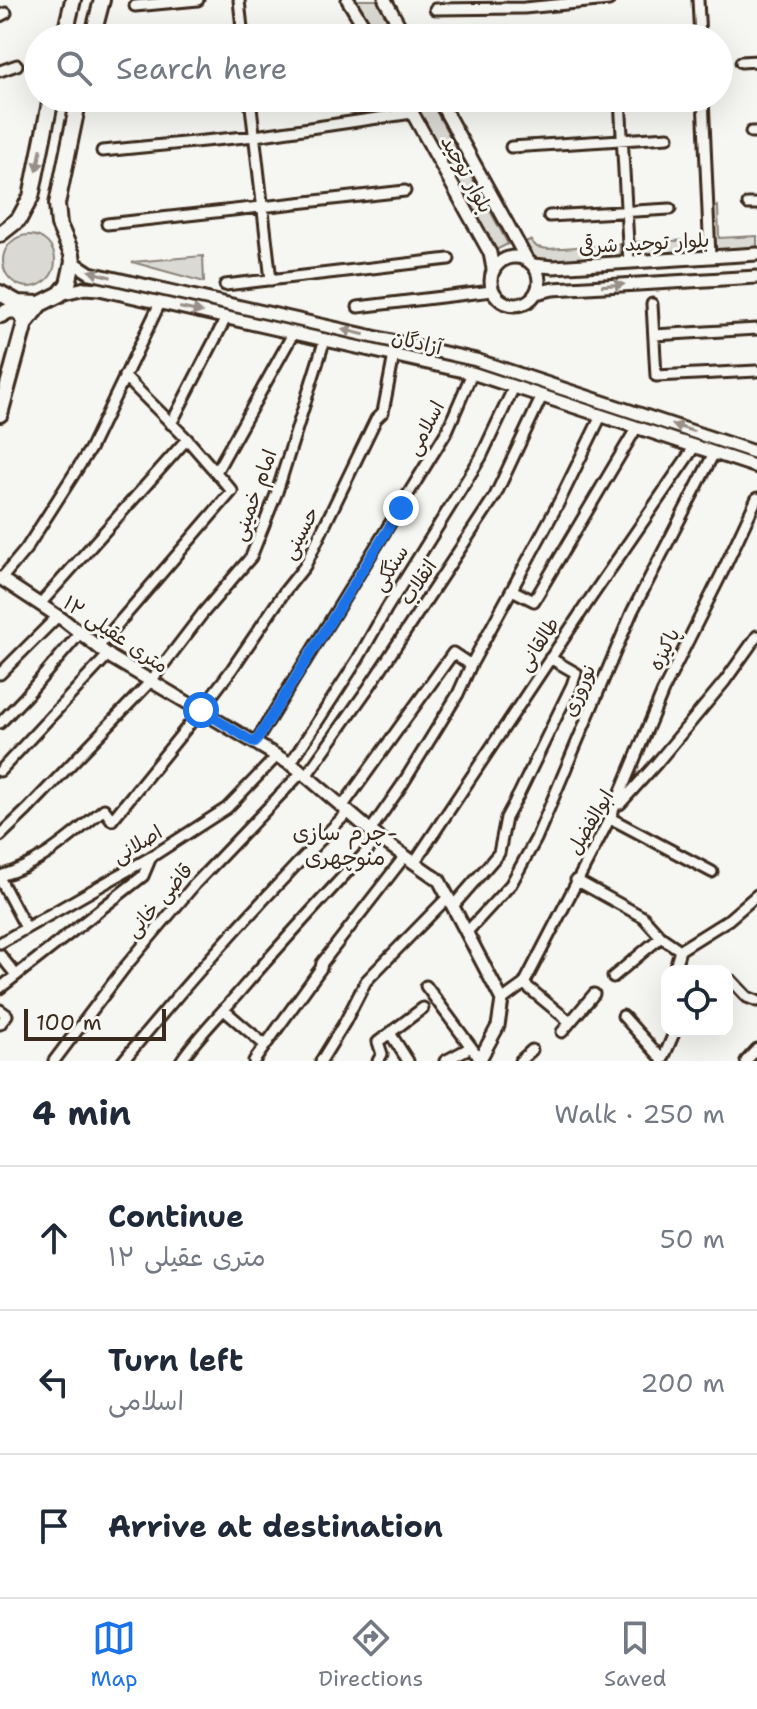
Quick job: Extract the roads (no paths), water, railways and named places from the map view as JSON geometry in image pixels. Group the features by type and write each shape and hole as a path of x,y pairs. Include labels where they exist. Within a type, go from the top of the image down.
{"highway":[{"path":"67,24 73,0"},
{"path":"96,24 102,0"},
{"path":"0,234 19,219 31,197 48,112"},
{"path":"0,414 25,323 40,304 65,290 71,277 72,254 59,225 57,204 76,112"},
{"path":"1,318 1,294 18,303 40,304"},
{"path":"1,318 10,310 18,311 25,323"}],"street":[{"path":"135,6 198,0"},
{"path":"239,0 242,24"},
{"path":"348,0 363,24"},
{"path":"385,0 398,24"},
{"path":"435,9 609,0"},
{"path":"698,0 699,24"},
{"path":"741,62 757,61"},
{"path":"0,71 17,65"},
{"path":"252,112 271,280"},
{"name":"بلوار توحید","path":"446,112 530,262"},
{"path":"621,112 629,262"},
{"path":"704,112 710,257"},
{"path":"102,151 255,136 412,113"},
{"name":"بلوار توحید","path":"412,113 490,253 493,269"},
{"path":"511,147 668,137"},
{"path":"107,224 405,191"},
{"path":"549,216 670,209"},
{"name":"بلوار توحید شرقی","path":"530,262 553,267 757,254"},
{"path":"520,257 530,262 539,279 536,293 524,303 509,305 502,302 492,291 493,269 505,258 520,257"},
{"path":"225,285 449,259"},
{"name":"آزادگان","path":"73,262 90,273 476,360 757,453"},
{"name":"بلوار توحید شرقی","path":"536,293 553,289 757,277"},
{"name":"آزادگان","path":"60,294 85,288 99,289 472,373 757,467"},
{"path":"358,307 492,291"},
{"path":"0,578 26,549 90,449 160,303"},
{"path":"652,304 654,335 656,376 652,304"},
{"path":"171,424 226,318"},
{"path":"654,335 757,329"},
{"path":"216,472 294,332"},
{"name":"امام خمینی","path":"0,836 151,681 251,557 277,492 325,339"},
{"path":"410,358 414,346"},
{"name":"حسینی","path":"0,877 46,857 104,809 112,820 232,669 305,566 376,419 383,412 394,355"},
{"path":"656,376 757,371"},
{"name":"اسلامی","path":"255,743 447,431 472,373"},
{"path":"0,771 103,651 232,491 187,439 124,376"},
{"name":"سنگکی","path":"290,764 481,457 514,387"},
{"name":"انقلاب","path":"304,774 369,687 495,496 542,396"},
{"path":"181,1061 193,1043 375,834 458,694 601,416"},
{"path":"512,590 534,601 637,427"},
{"path":"40,604 187,439"},
{"name":"طالقانی","path":"254,1061 322,963 410,859 695,446"},
{"name":"نوروزی","path":"466,933 511,884 536,839 632,612 714,453"},
{"name":"پاکیزه","path":"610,818 663,691 757,498"},
{"name":"۱۲ متری عقیلی","path":"0,578 58,616 103,651 290,764 375,834 439,880 502,1000"},
{"path":"0,674 58,616"},
{"path":"0,723 80,633"},
{"name":"ابوالفضل","path":"502,1000 524,984 576,880 626,795 725,681 757,636"},
{"path":"123,1061 166,1008 345,809 453,653 471,665"},
{"path":"321,1061 366,981 499,853 506,818 576,673 550,658"},
{"name":"اصلانی","path":"0,943 151,857 227,808 277,756"},
{"name":"قاضی خانی","path":"54,1061 125,967 195,884 304,774"},
{"path":"610,818 712,872"},
{"path":"0,988 143,876 151,857"},
{"path":"0,877 26,928"},
{"path":"576,880 643,917 661,937 680,950"},
{"path":"676,965 680,950 728,920 757,895"},
{"path":"613,977 661,937"},
{"path":"0,955 16,975"},
{"path":"733,982 747,997 757,1001"},
{"path":"524,984 570,1022"},
{"path":"426,986 480,1060 498,1026 502,1000"},
{"path":"562,1032 594,994"},
{"path":"378,1061 382,1054 378,1042 423,1008"},
{"path":"224,1010 265,1045"},
{"path":"0,1024 3,1012"},
{"path":"623,1016 662,1060 672,1037"},
{"path":"390,1033 408,1061"},
{"path":"445,1061 471,1047"},
{"path":"746,1061 757,1049"},
{"path":"520,1061 532,1050"}],"district":[{"name":"چرم سازی- منوچهری","path":"345,844"}]}
